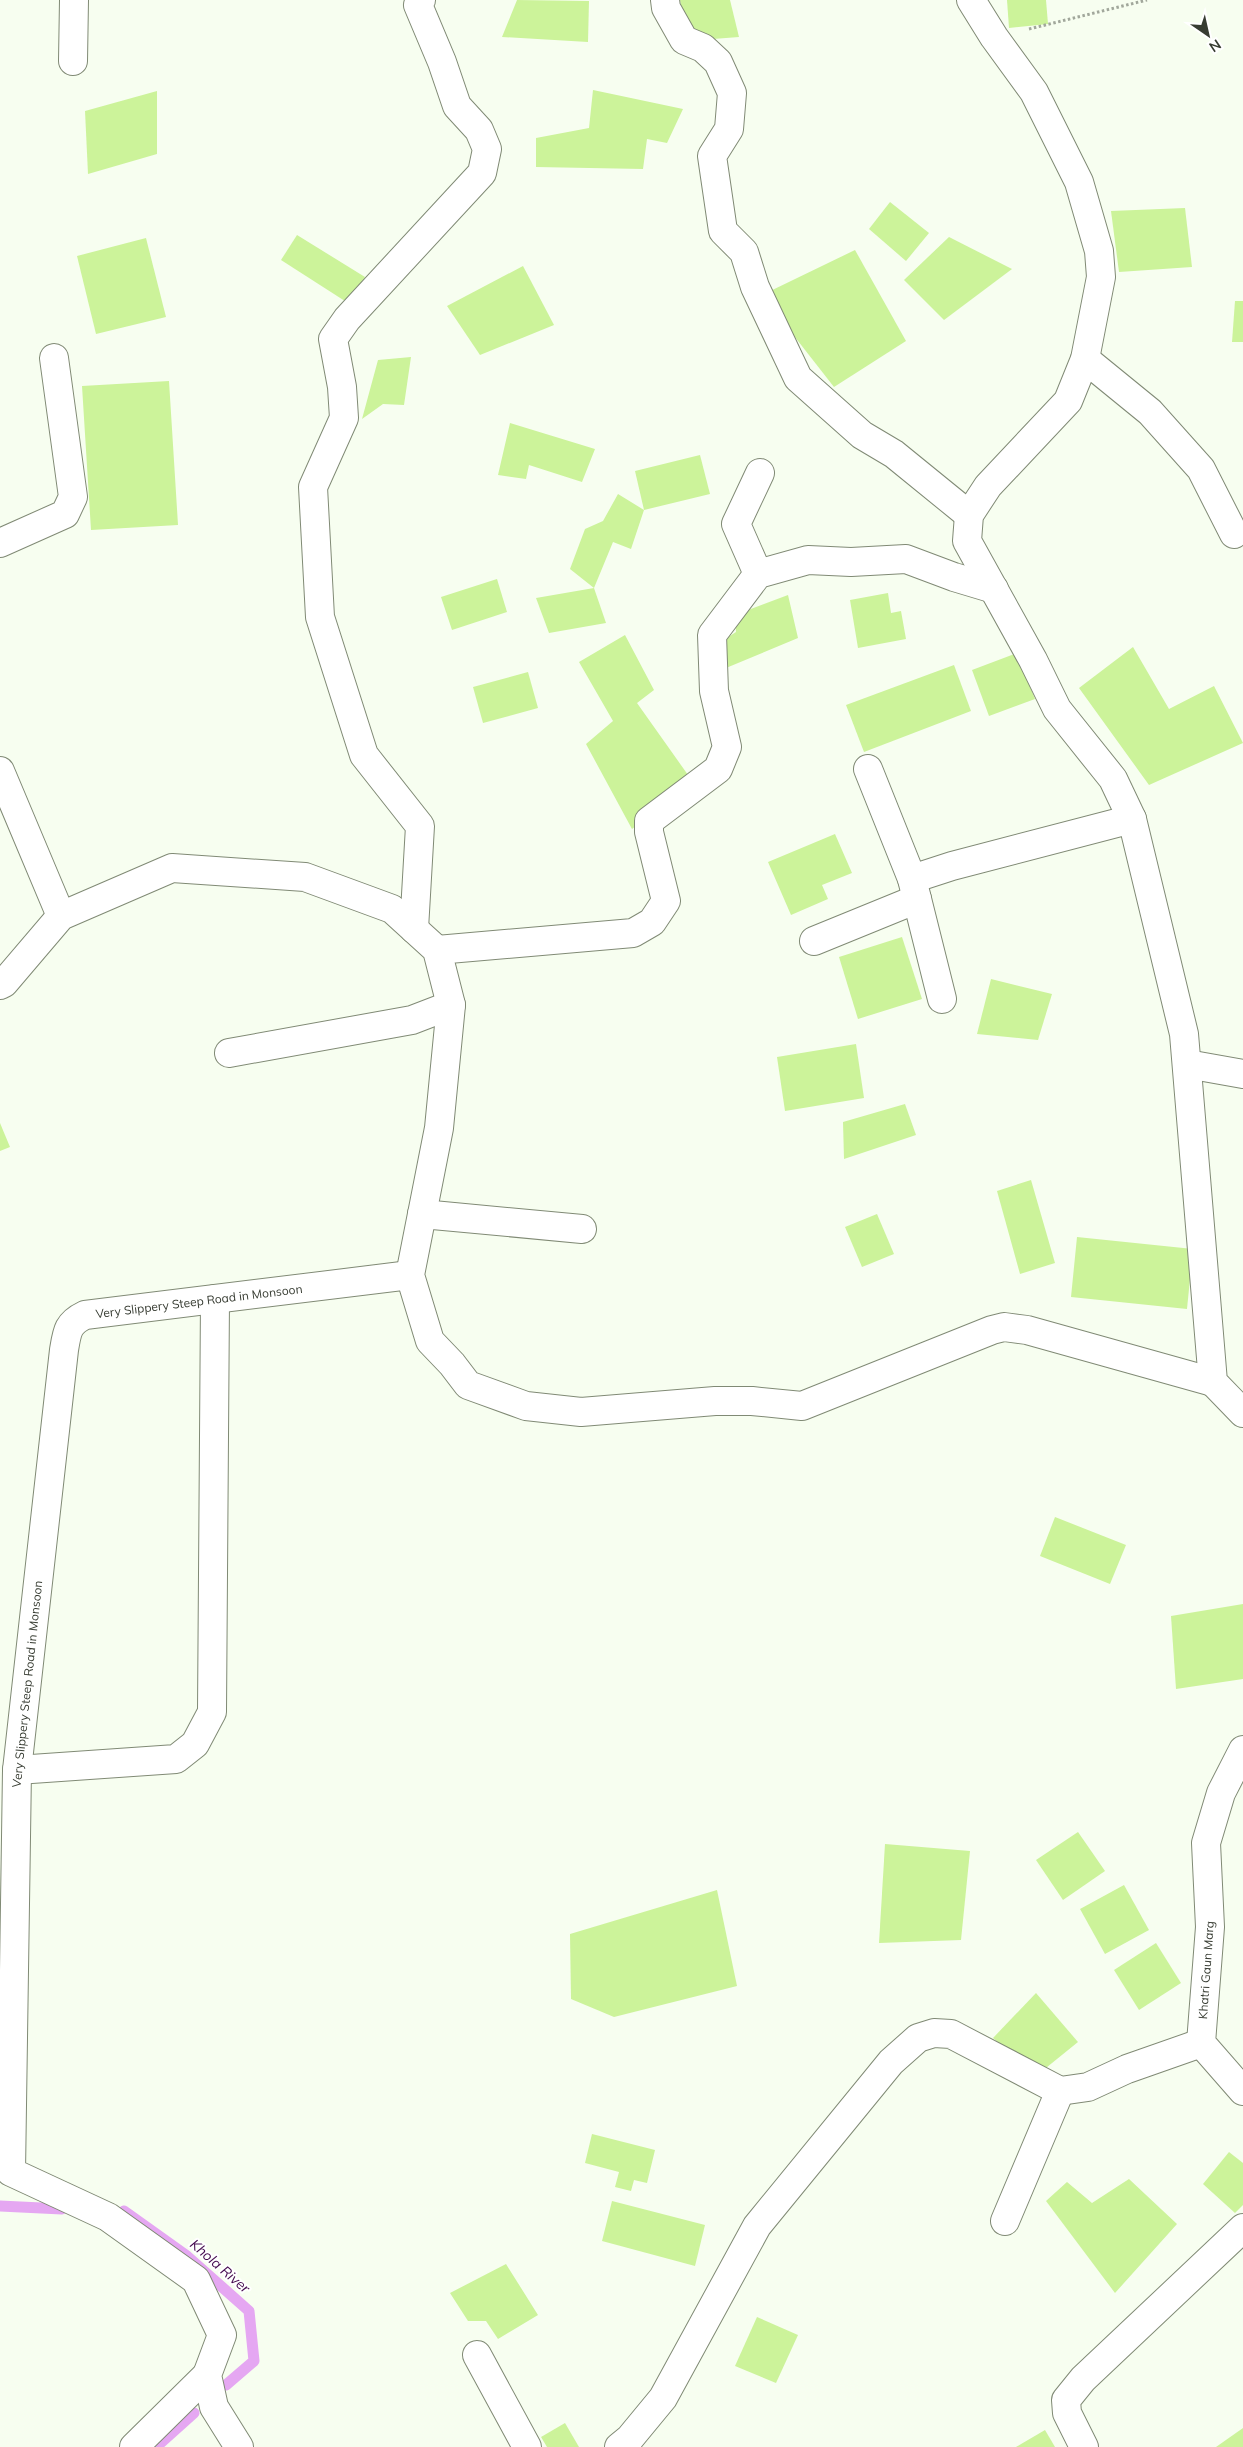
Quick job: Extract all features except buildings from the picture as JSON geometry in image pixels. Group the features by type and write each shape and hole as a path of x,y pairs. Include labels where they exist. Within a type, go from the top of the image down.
{"street":[{"path":"73,61 74,0"},
{"path":"414,928 420,826 364,755 320,617 314,487 344,418 342,387 333,339 347,319 482,173 487,149 479,130 457,106 442,62 418,5 421,0"},
{"path":"971,0 994,37 1034,92 1079,182 1099,251 1101,277 1085,359 1068,401 988,486 969,515 967,541 1033,660 1057,709 1113,779 1132,819 1184,1034 1213,1382"},
{"path":"663,3 684,40 703,48 718,62 732,93 729,129 712,156 723,231 744,252 755,287 798,378 862,435 894,454 969,515"},
{"path":"0,542 64,514 73,497 54,358"},
{"path":"1085,359 1150,412 1201,469 1234,534"},
{"path":"758,574 736,524 760,473"},
{"path":"437,950 633,933 652,922 666,900 649,832 649,821 718,769 727,747 714,691 712,635 758,574 808,560 851,562 906,559 954,577 994,589"},
{"path":"868,769 914,889 942,999"},
{"path":"0,771 61,916"},
{"path":"814,941 914,889 952,866 1132,819"},
{"path":"0,985 4,983 61,916 172,868 305,877 392,909 437,950 451,1005 439,1128 410,1275 430,1341 452,1364 468,1385 526,1406 581,1412 714,1401 752,1401 802,1406 1004,1327 1027,1330 1213,1382 1243,1413"},
{"path":"229,1053 412,1020 451,1005"},
{"path":"1187,1064 1243,1074"},
{"path":"422,1214 582,1229"},
{"name":"Very Slippery Steep Road in Monsoon","path":"206,2375 222,2335 196,2280 108,2217 6,2171 8,1819 17,1770 67,1332 74,1320 85,1315 410,1275"},
{"path":"17,1770 176,1759 196,1744 212,1712 215,1299"},
{"name":"Khatri Gaun Marg","path":"1201,2043 1210,1927 1206,1843 1221,1793 1243,1750"},
{"path":"619,2447 630,2438 663,2398 757,2226 891,2062 918,2038 934,2032 951,2034 1060,2092 1088,2087 1127,2069 1201,2043 1243,2091"},
{"path":"1005,2221 1060,2092"},
{"path":"1084,2447 1067,2413 1066,2400 1083,2379 1243,2228"},
{"path":"477,2355 527,2447"},
{"path":"134,2447 206,2375"},
{"path":"206,2375 214,2407 239,2447"}],"path":[{"path":"994,37 1147,0"}],"waterway":[{"name":"Khola River","path":"0,2206 62,2209"},
{"name":"Khola River","path":"124,2211 187,2256 249,2311 254,2361 226,2385"},
{"name":"Khola River","path":"156,2447 194,2413"}]}
